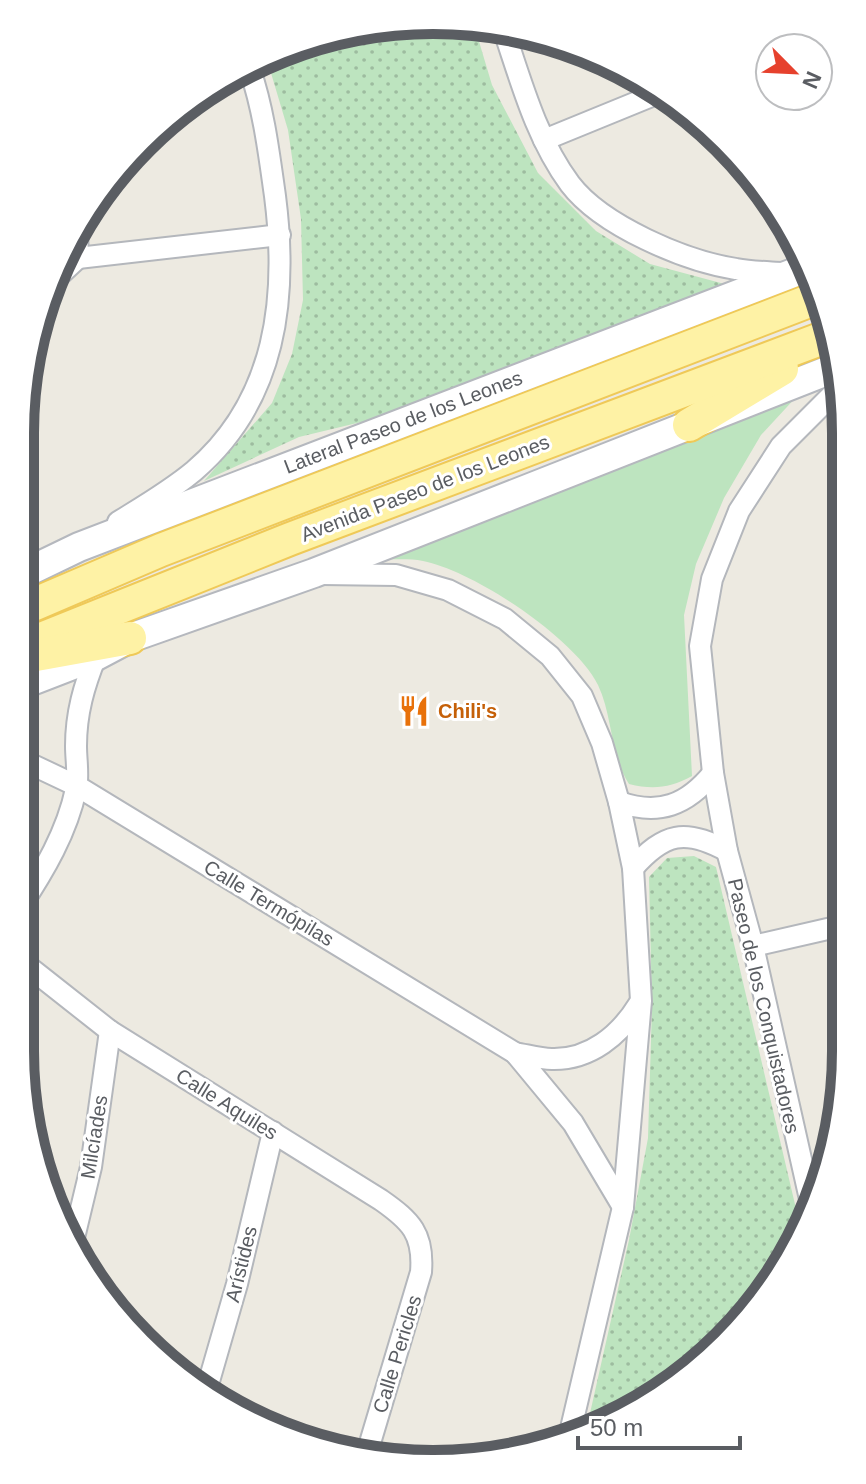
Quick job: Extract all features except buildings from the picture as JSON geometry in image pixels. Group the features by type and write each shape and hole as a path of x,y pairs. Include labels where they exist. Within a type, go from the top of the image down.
{"main road":[{"name":"Avenida Paseo de los Leones","path":"34,604 161,550 809,298"},
{"name":"Avenida Paseo de los Leones","path":"34,642 290,539 821,341"},
{"path":"689,425 821,343"},
{"path":"34,586 161,550"},
{"path":"34,656 130,638"}],"street":[{"path":"508,41 544,140 571,185 602,214 679,253 719,265 737,270 797,270"},
{"path":"79,547 164,494 196,469 244,410 262,374 279,306 280,235 269,151 252,78"},
{"path":"544,140 649,97"},
{"path":"72,264 78,258 280,235"},
{"path":"78,251 78,258"},
{"name":"Lateral Paseo de los Leones","path":"34,569 79,547 797,270"},
{"name":"Avenida Paseo de los Leones","path":"34,680 96,656 130,638 314,573 827,371"},
{"name":"Paseo de los Conquistadores","path":"808,1188 753,946 727,851 713,773 700,646 712,579 739,511 781,446 830,397"},
{"path":"314,573 396,575 448,590 505,619 550,656 582,696 602,743 633,868 641,1001 623,1207 572,1425"},
{"path":"34,883 60,839 77,786 77,722 81,693 96,656"},
{"name":"Calle Termópilas","path":"34,766 77,786 515,1053 573,1123 623,1207"},
{"path":"619,802 646,809 672,805 695,793 713,773"},
{"name":"Paseo de los Conquistadores","path":"633,868 649,850 676,836 690,835 704,839 727,851"},
{"path":"753,946 832,928"},
{"name":"Calle Aquiles","path":"34,971 110,1031 402,1215 416,1232 422,1255"},
{"name":"Calle Termópilas","path":"515,1053 552,1059 571,1058 588,1052 619,1031 641,1001"},
{"name":"Milcíades","path":"76,1229 91,1167 110,1031"},
{"name":"Arístides","path":"209,1381 237,1284 273,1132"},
{"name":"Calle Pericles","path":"369,1445 412,1305 422,1255"}],"green space":[{"path":"433,34 478,36 492,85 538,173 596,231 650,264 732,286 382,417 299,437 204,481 272,403 292,354 303,300 301,219 288,130 270,69 305,55 381,37"},
{"path":"798,395 761,435 724,498 696,564 684,615 692,776 676,783 661,787 629,784 618,761 598,685 568,647 521,609 495,592 444,567 418,560 380,559"},
{"path":"694,856 716,867 797,1214 765,1273 715,1333 655,1383 589,1419 629,1240 648,1138 652,1007 649,877 667,858"}],"place":[{"name":"Chili's","path":"414,711"}]}
